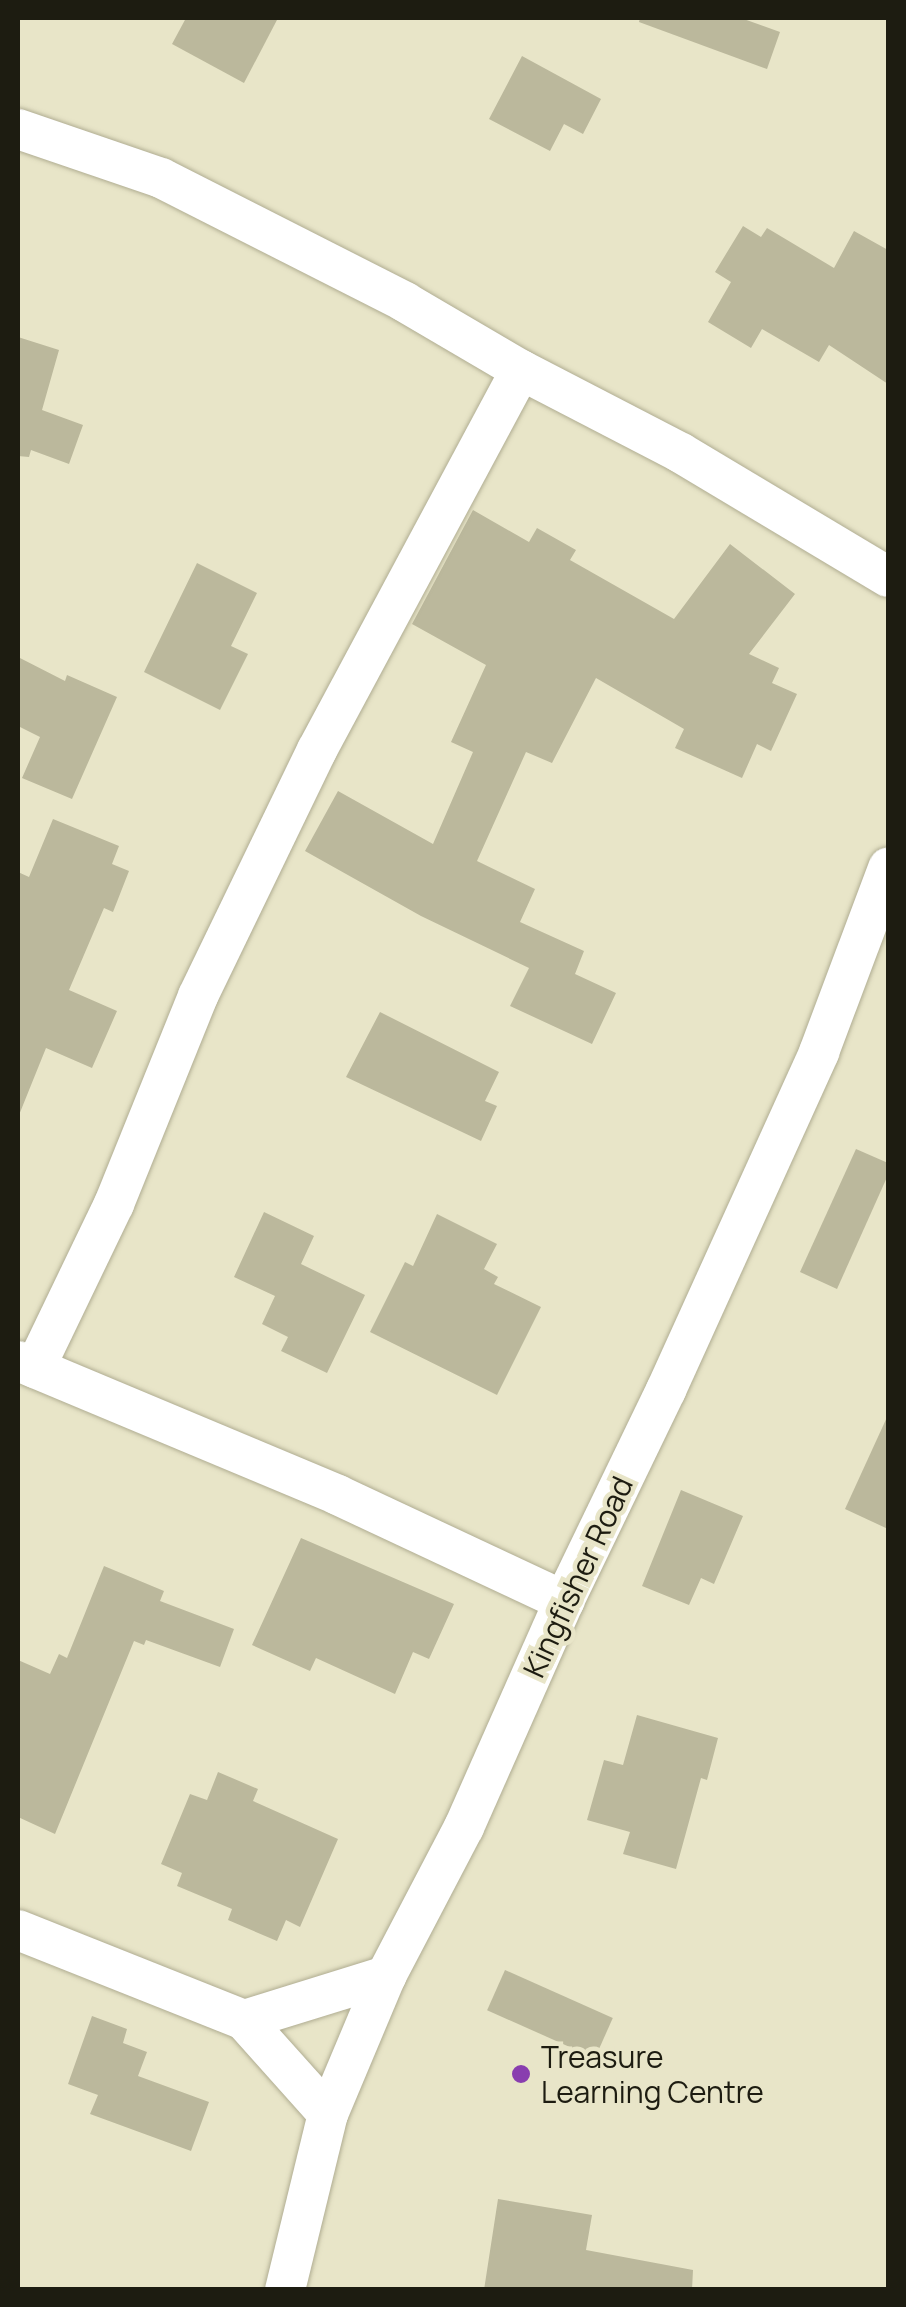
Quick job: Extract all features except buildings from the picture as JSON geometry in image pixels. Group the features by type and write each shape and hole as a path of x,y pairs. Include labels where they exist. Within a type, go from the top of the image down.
{"street":[{"path":"18,129 161,178 404,302 521,370 681,454 888,577"},
{"path":"521,370 317,750 198,996 114,1204 26,1364 338,1494 564,1601"},
{"name":"Kingfisher Road","path":"285,2290 328,2114 386,1976 464,1828 564,1601 818,1052 888,868"},
{"path":"18,1930 244,2020 328,2114"},
{"path":"244,2020 386,1976"}],"place":[{"name":"Treasure Learning Centre","path":"521,2074"}]}
